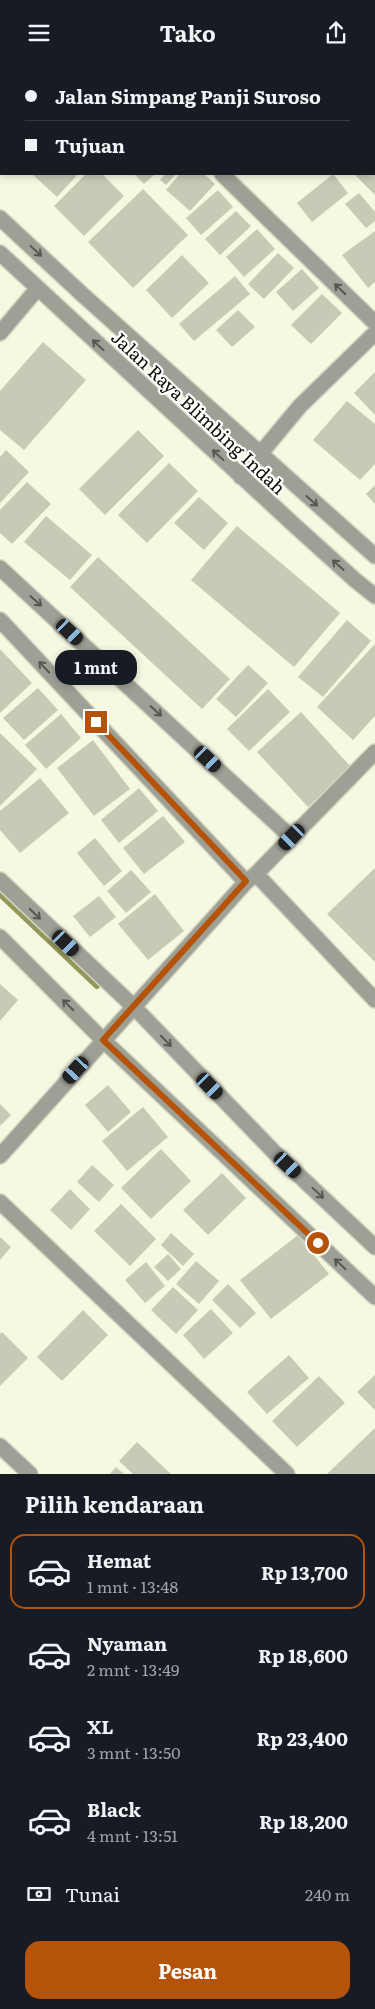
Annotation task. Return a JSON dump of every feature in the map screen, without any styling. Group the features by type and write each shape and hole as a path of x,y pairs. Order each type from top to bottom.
{"street":[{"path":"223,175 375,323"},
{"name":"Jalan Raya Blimbing Indah","path":"0,218 260,455 375,556"},
{"name":"Jalan Raya Blimbing Indah","path":"0,253 241,477 375,596"},
{"path":"0,333 38,288"},
{"path":"241,477 300,406 375,333"},
{"path":"0,568 292,837"},
{"path":"0,620 251,878 375,1000"},
{"path":"0,1156 132,1006 251,878 375,752"},
{"path":"0,880 132,1006 274,1152 375,1247"},
{"path":"0,937 103,1040 375,1297"},
{"path":"0,1202 287,1474"},
{"path":"0,1446 30,1474"}],"building":[{"path":"33,175 77,175 57,197"},
{"path":"85,175 103,175 124,196 84,236 54,206"},
{"path":"135,175 154,175 144,184"},
{"path":"164,175 175,175 166,185 160,180"},
{"path":"179,175 205,175 215,184 190,211 166,190"},
{"path":"332,175 334,175 348,193 312,222 297,203"},
{"path":"355,175 375,175 375,195"},
{"path":"143,189 188,235 133,288 88,242"},
{"path":"218,190 233,207 201,235 186,218"},
{"path":"359,193 375,212 375,221 366,228 345,204"},
{"path":"236,211 251,226 220,255 205,239"},
{"path":"257,229 275,249 244,277 226,257"},
{"path":"375,231 375,282 368,288 342,255"},
{"path":"278,253 294,268 264,299 248,284"},
{"path":"182,255 209,283 172,318 146,290"},
{"path":"302,269 319,288 293,311 276,292"},
{"path":"235,276 250,294 194,341 179,324"},
{"path":"322,294 342,313 311,344 291,325"},
{"path":"238,310 255,327 232,347 216,330"},
{"path":"43,342 86,380 24,450 0,430 0,391"},
{"path":"375,372 375,415 354,393"},
{"path":"347,401 375,424 375,464 360,480 313,440"},
{"path":"138,430 164,456 105,515 79,489"},
{"path":"6,450 29,472 0,503 0,457"},
{"path":"169,463 198,491 147,543 118,515"},
{"path":"27,482 51,504 12,544 0,533 0,510"},
{"path":"375,485 375,504 366,494"},
{"path":"199,497 228,523 204,550 174,523"},
{"path":"46,516 92,555 70,580 24,542"},
{"path":"237,526 340,613 294,667 191,580"},
{"path":"98,557 230,679 202,709 70,587"},
{"path":"347,620 371,641 323,697 298,677"},
{"path":"375,644 375,716 353,740 317,707"},
{"path":"0,649 32,683 0,713"},
{"path":"248,665 268,683 236,717 216,699"},
{"path":"38,688 58,710 24,740 3,718"},
{"path":"268,689 290,712 249,751 227,729"},
{"path":"301,712 351,767 308,807 257,752"},
{"path":"61,714 81,738 46,769 25,745"},
{"path":"0,733 37,769 0,806"},
{"path":"93,740 130,789 94,816 57,768"},
{"path":"40,778 69,813 20,853 0,830 0,811"},
{"path":"139,788 158,811 119,843 101,820"},
{"path":"163,816 185,842 144,874 123,848"},
{"path":"95,838 122,871 104,886 77,853"},
{"path":"375,868 375,962 327,914"},
{"path":"131,870 151,892 126,913 107,891"},
{"path":"155,894 184,931 148,960 118,924"},
{"path":"99,896 116,917 90,937 73,916"},
{"path":"0,984 18,1000 0,1021"},
{"path":"108,1085 131,1112 108,1132 85,1105"},
{"path":"0,1104 11,1115 0,1126"},
{"path":"143,1107 168,1137 127,1171 102,1141"},
{"path":"161,1149 191,1181 151,1219 121,1188"},
{"path":"92,1165 114,1185 99,1202 77,1182"},
{"path":"222,1173 246,1198 208,1235 183,1210"},
{"path":"70,1189 90,1209 71,1230 50,1210"},
{"path":"121,1204 156,1239 130,1266 94,1231"},
{"path":"171,1233 194,1254 183,1266 161,1245"},
{"path":"298,1235 329,1274 271,1319 240,1280"},
{"path":"0,1237 11,1247 0,1260"},
{"path":"168,1254 181,1269 168,1281 154,1267"},
{"path":"196,1261 219,1281 199,1304 176,1284"},
{"path":"146,1262 165,1286 145,1303 125,1280"},
{"path":"228,1284 256,1313 240,1328 212,1300"},
{"path":"173,1287 198,1310 176,1334 151,1310"},
{"path":"211,1309 233,1333 204,1359 183,1335"},
{"path":"83,1310 108,1335 62,1381 37,1357"},
{"path":"2,1332 28,1358 0,1386 0,1334"},
{"path":"289,1355 309,1378 267,1414 247,1392"},
{"path":"375,1375 375,1410 357,1392"},
{"path":"319,1376 345,1403 297,1447 272,1421"},
{"path":"375,1428 375,1474 327,1474"},
{"path":"137,1442 171,1474 133,1474 119,1461"},
{"path":"116,1467 124,1474 110,1474"}],"waterway":[{"path":"0,894 97,986"}],"route":[{"path":"96,722 246,881 103,1040 318,1243"}]}
